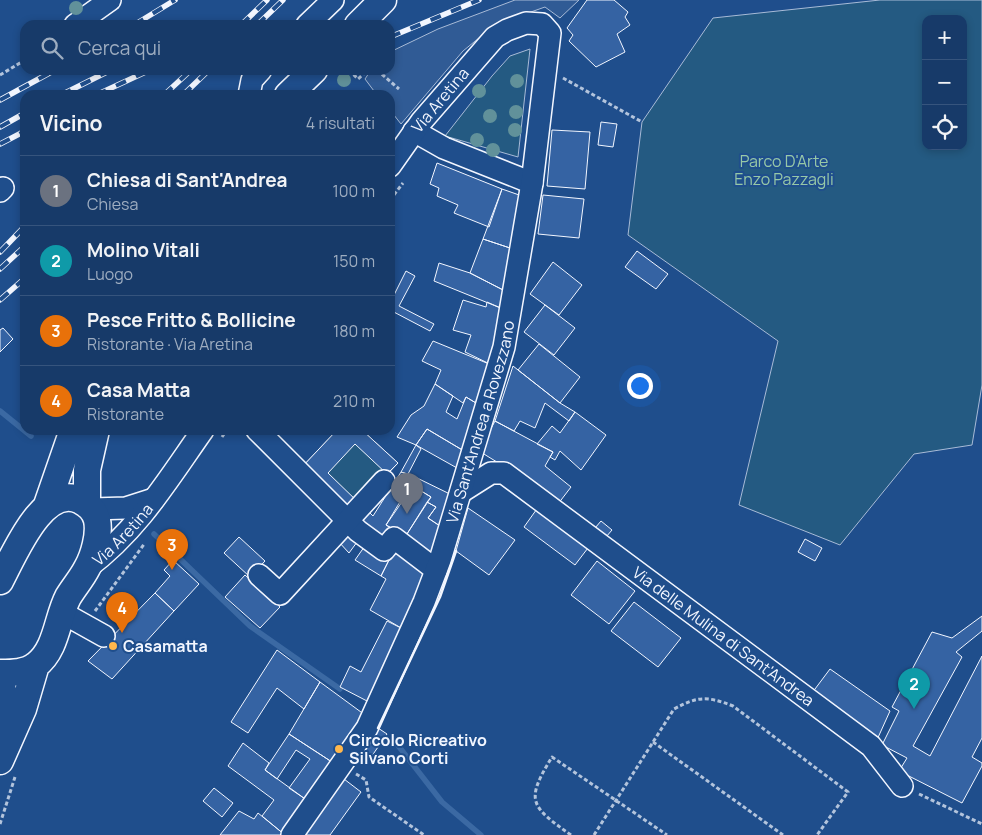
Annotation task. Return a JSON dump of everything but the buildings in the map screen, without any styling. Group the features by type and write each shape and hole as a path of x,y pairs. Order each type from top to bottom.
{"main road":[{"path":"363,20 383,0"},
{"path":"293,90 309,75"},
{"path":"0,581 29,528 47,505 71,435"},
{"path":"0,744 4,703 1,673 18,672 36,665 50,650 61,612 87,568 97,533 98,521 90,507 87,470 95,435"},
{"path":"47,505 58,498 68,497 90,507"},
{"path":"0,761 23,709 36,665"}],"street":[{"path":"82,20 110,0"},
{"path":"312,20 333,0"},
{"name":"Via Sant'Andrea a Rovezzano","path":"292,835 367,728 424,602 461,492 504,347 532,183 550,33 542,24 516,26 495,37"},
{"name":"Via Aretina","path":"395,159 414,131 495,37"},
{"path":"250,90 252,80 256,75"},
{"path":"414,131 444,148 532,183"},
{"name":"Via Aretina","path":"87,568 130,531 199,435"},
{"path":"261,435 348,522 384,550 394,538 436,570"},
{"name":"Via delle Mulina di Sant'Andrea","path":"461,492 491,473 504,473 871,746 902,786"},
{"path":"259,575 280,594 384,481"},
{"name":"Via Aretina","path":"90,507 126,508 154,499"},
{"path":"61,612 104,636"}],"path":[{"path":"0,75 20,63"},
{"path":"547,70 642,122"},
{"path":"354,75 358,80 363,75"},
{"path":"383,75 400,89"},
{"path":"594,835 674,709 693,699 714,698 733,706 848,792 817,835"},
{"path":"653,742 783,835"},
{"path":"571,835 544,816 535,802 536,783 552,757 667,835"},
{"path":"342,763 366,780 369,797 424,835"},
{"path":"902,786 982,824"}],"green space":[{"name":"Parco D'Arte Enzo Pazzagli","path":"880,0 982,0 982,385 972,445 914,454 840,545 739,505 778,341 628,235 642,122 713,18"},
{"path":"530,49 518,157 445,136 510,56"},
{"path":"332,435 367,435 398,463 350,515 301,468"}],"shaded area":[{"path":"515,0 579,0 560,18 545,7 511,19 485,33 463,51 401,124 395,116 395,90 373,90 365,79 368,75 395,75 395,50 438,29"}],"waterway":[{"path":"0,411 20,427"},
{"path":"154,534 250,626 340,689"},
{"path":"393,739 442,802 481,835"}],"railway":[{"path":"142,20 175,0"},
{"path":"246,20 267,0"},
{"path":"262,20 283,0"},
{"path":"395,35 479,0"},
{"path":"0,100 46,75"},
{"path":"71,90 101,75"},
{"path":"107,90 139,75"},
{"path":"169,90 186,75"},
{"path":"188,90 204,75"},
{"path":"0,127 20,116"},
{"path":"0,144 20,134"},
{"path":"0,252 20,231"},
{"path":"0,269 20,251"},
{"path":"0,300 20,282"}],"wall":[{"path":"378,728 440,597 456,551"}],"place":[{"name":"Chiesa di Sant'Andrea","path":"407,514"},
{"name":"Pesce Fritto & Bollicine","path":"172,570"},
{"name":"Casa Matta","path":"122,633"},
{"name":"Casamatta","path":"113,646"},
{"name":"Molino Vitali","path":"914,709"},
{"name":"Circolo Ricreativo Silvano Corti","path":"339,749"}]}
